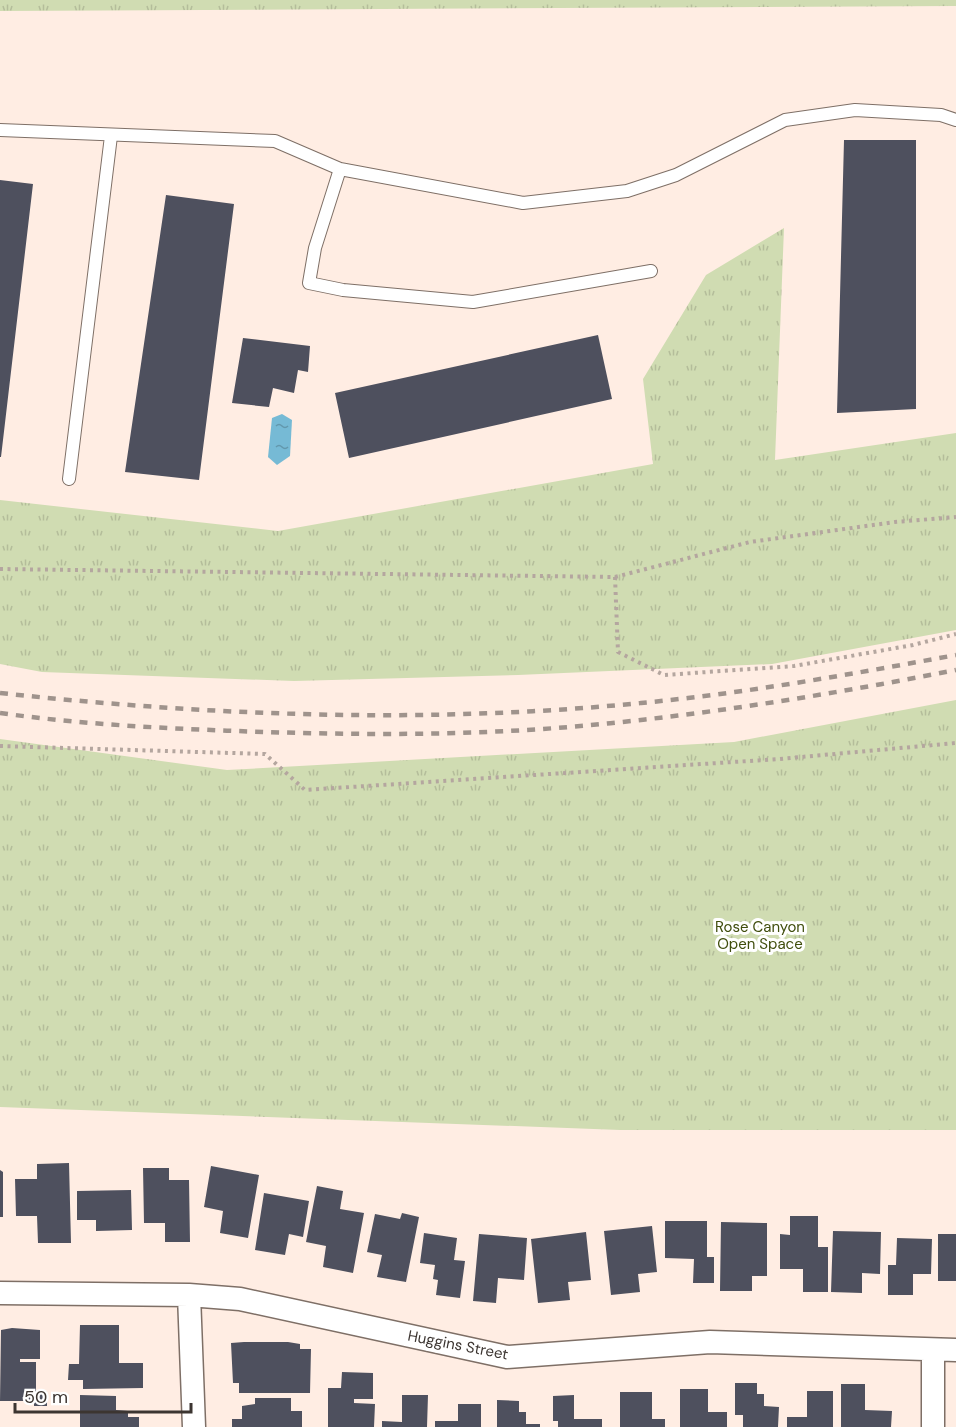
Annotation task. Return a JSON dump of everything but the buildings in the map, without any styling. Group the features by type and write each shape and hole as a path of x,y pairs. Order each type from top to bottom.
{"street":[{"name":"Huggins Street","path":"0,1293 189,1295 240,1299 507,1357 710,1342 956,1350"},
{"path":"189,1295 194,1427"},
{"path":"933,1350 933,1427"}],"lane":[{"path":"0,130 275,141 340,170 523,202 627,191 676,174 784,120 855,110 941,115 956,120"},
{"path":"69,479 111,136"},
{"path":"340,170 315,248 309,283 343,290 473,302 651,271"}],"path":[{"path":"0,569 615,577 750,542 895,522 956,517"},
{"path":"615,577 618,651 664,675 794,666 913,645 956,634"},
{"path":"0,746 266,754 305,790 767,760 956,743"}],"green space":[{"path":"0,0 956,0 956,6 0,11"},
{"path":"784,228 775,460 956,433 956,630 772,664 518,675 294,681 42,672 0,664 0,500 278,531 653,464 643,379 706,275"},
{"name":"Rose Canyon Open Space","path":"956,700 956,1130 620,1130 0,1107 0,739 227,770 734,742"}],"water":[{"path":"282,414 292,420 290,456 277,465 268,457 272,418"}],"railway":[{"path":"0,693 240,712 481,714 561,710 681,699 799,682 956,655"},
{"path":"0,713 118,725 236,731 361,734 486,732 569,727 715,711 956,670"}]}
